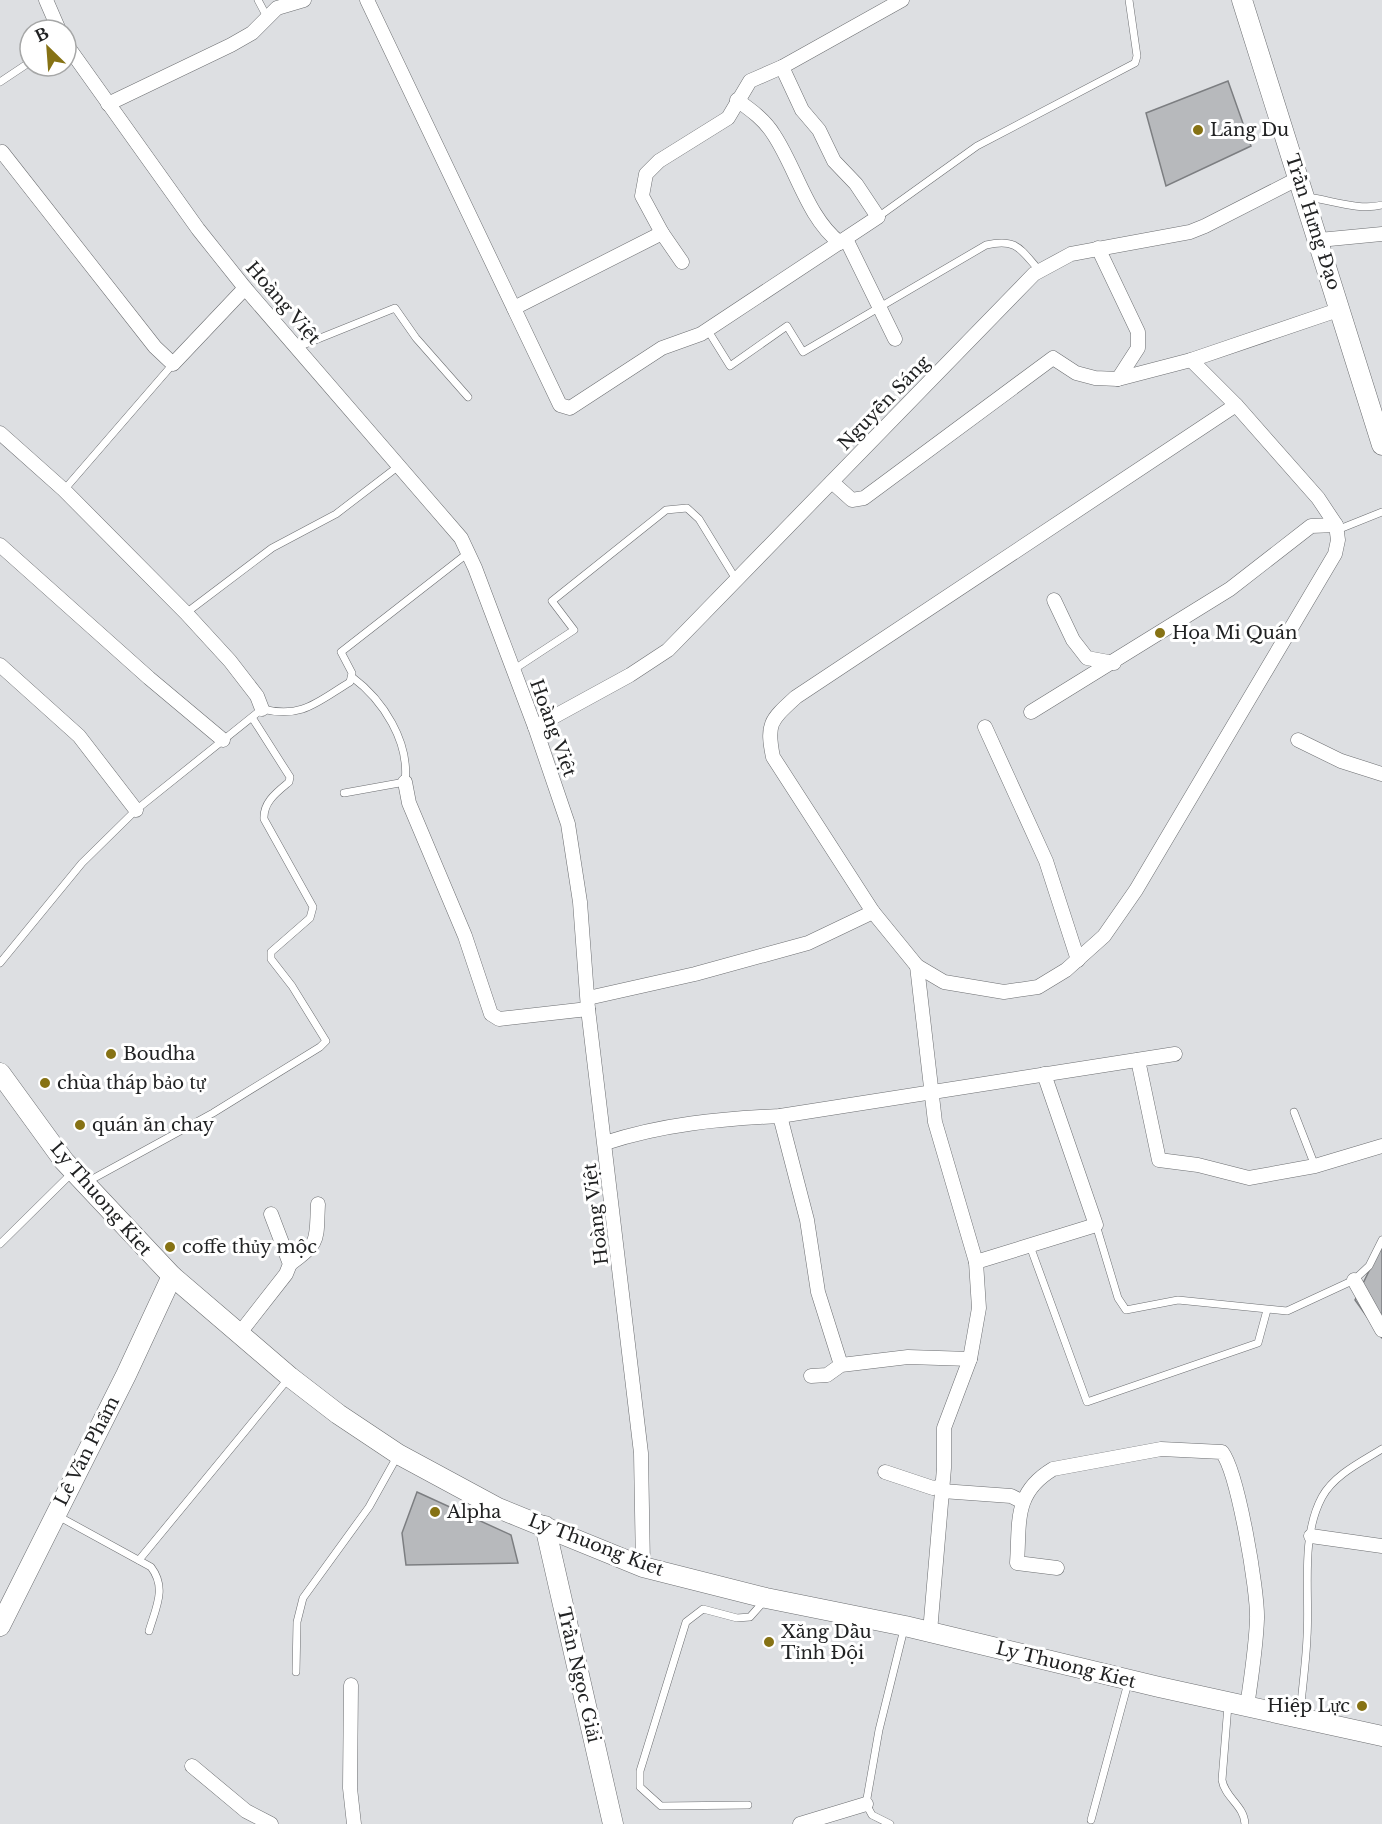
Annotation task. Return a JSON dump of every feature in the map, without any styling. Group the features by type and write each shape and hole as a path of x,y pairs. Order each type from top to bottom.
{"street":[{"path":"46,0 54,18"},
{"path":"108,104 231,45 252,33 278,8 304,0"},
{"path":"368,0 560,405 564,408 570,408 662,348 707,330 878,217 856,184 834,161 819,130 802,110 782,67"},
{"path":"682,262 662,233 642,196 646,174 659,161 728,117 750,81 782,67 902,0"},
{"name":"Trần Hưng Đạo","path":"1242,0 1382,443"},
{"name":"Hoàng Việt","path":"78,61 198,229 245,288 461,538 535,727 568,824 580,902 588,1003 641,1453 643,1567"},
{"path":"737,100 754,113 775,135 825,230 843,241 895,339"},
{"path":"1,151 155,347 173,364 245,288"},
{"name":"Nguyễn Sáng","path":"535,727 630,675 668,650 1040,270 1071,254 1191,232 1302,187"},
{"path":"514,308 662,233"},
{"path":"1319,240 1382,234"},
{"path":"1098,248 1138,332 1138,348 1118,380"},
{"path":"832,483 852,500 864,498 1053,358 1076,373 1095,378 1118,380 1191,360 1341,309"},
{"path":"1191,360 1236,405 1318,498 1337,527 1335,554 1246,701 1182,815 1104,936 1078,960 1038,987 1004,992 944,982 917,966 873,912 773,757 768,733 778,713 806,691 1236,405"},
{"path":"0,433 64,490 186,613 230,661 257,696 257,714"},
{"path":"1031,712 1114,663 1230,589 1311,526 1337,527"},
{"path":"0,545 149,678 223,740"},
{"path":"1054,600 1073,640 1087,658 1114,663"},
{"path":"0,665 80,736 136,810"},
{"path":"985,727 1046,861 1078,960"},
{"path":"1299,740 1341,761 1382,774"},
{"path":"405,782 409,803 465,936 491,1014 500,1019 588,1003 808,943 873,912"},
{"path":"917,966 934,1091 935,1122 976,1263 979,1308 970,1359 944,1428 942,1488 930,1632"},
{"path":"605,1143 646,1129 718,1119 780,1116 1175,1054"},
{"path":"1138,1060 1159,1160 1198,1165 1249,1178 1315,1166 1382,1146"},
{"name":"Ly Thuong Kiet","path":"0,1073 79,1178 172,1275 239,1334 338,1414 398,1454 498,1508 643,1567 766,1598 905,1626 1129,1680 1382,1736"},
{"path":"976,1263 1096,1225 1044,1074"},
{"path":"780,1116 807,1220 818,1292 841,1365"},
{"path":"239,1334 286,1274 290,1264 312,1249 316,1242 318,1204"},
{"path":"271,1214 290,1264"},
{"name":"Lê Văn Phẩm","path":"0,1626 126,1375 172,1275"},
{"path":"1354,1280 1382,1330"},
{"path":"811,1376 827,1375 841,1365 923,1356 970,1359"},
{"path":"1057,1568 1017,1563 1021,1501 1039,1477 1053,1469 1161,1449 1222,1452 1231,1468 1258,1617 1248,1707"},
{"path":"885,1472 933,1488 1011,1496 1021,1501"},
{"name":"Trần Ngọc Giải","path":"545,1526 613,1824"},
{"path":"1311,1536 1382,1546"},
{"path":"351,1685 350,1788 354,1824"},
{"path":"192,1766 246,1811 271,1824"},
{"path":"800,1824 866,1804"}],"lane":[{"path":"258,0 267,17"},
{"path":"878,217 942,174 977,146 1135,63 1137,56 1129,0"},
{"path":"0,82 18,70"},
{"path":"1302,187 1358,207 1382,205"},
{"path":"707,330 730,366 788,326 803,352 986,245 1004,241 1016,244 1040,270"},
{"path":"298,347 395,308 416,338 468,397"},
{"path":"64,490 173,364"},
{"path":"186,613 272,548 336,514 400,465"},
{"path":"513,670 574,630 552,601 666,510 687,508 699,519 737,581"},
{"path":"1337,527 1382,512"},
{"path":"344,793 405,782 407,765 396,732 371,692 352,677 341,652 468,552"},
{"path":"0,963 82,863 136,810 257,714 286,714 303,710 350,682 352,677"},
{"path":"0,1244 79,1178 213,1113 320,1047 326,1041 324,1034 292,986 271,959 271,952 313,913 294,870 264,819 263,810 289,782 290,777 257,714"},
{"path":"1294,1112 1315,1166"},
{"path":"1096,1225 1118,1298 1126,1310 1178,1300 1267,1310 1287,1311 1298,1308 1354,1280 1369,1266 1382,1240"},
{"path":"1030,1246 1087,1402 1258,1343 1267,1310"},
{"path":"139,1560 290,1377"},
{"path":"1300,1717 1307,1637 1311,1536 1322,1498 1332,1484 1382,1449"},
{"path":"296,1672 297,1622 303,1598 369,1507 398,1454"},
{"path":"55,1514 151,1567 159,1577 161,1591 149,1631"},
{"path":"748,1805 661,1806 640,1787 640,1771 686,1622 703,1609 737,1618 750,1617 766,1598"},
{"path":"890,1824 872,1815 866,1804 879,1730 905,1626"},
{"path":"1091,1820 1129,1680"},
{"path":"1228,1702 1222,1780 1224,1790 1242,1809 1245,1824"}],"building":[{"name":"Lãng Du","path":"1228,81 1251,146 1166,186 1146,113"},
{"path":"1382,1244 1382,1338 1355,1300"},
{"name":"Alpha","path":"417,1492 511,1535 518,1563 406,1565 402,1533"}],"place":[{"name":"Lãng Du","path":"1198,130"},
{"name":"Họa Mi Quán","path":"1160,633"},
{"name":"Boudha","path":"111,1054"},
{"name":"chùa tháp bảo tự","path":"45,1083"},
{"name":"quán ăn chay","path":"80,1125"},
{"name":"coffe thủy mộc","path":"170,1247"},
{"name":"Alpha","path":"435,1512"},
{"name":"Xăng Dầu Tỉnh Đội","path":"769,1642"},
{"name":"Hiệp Lực","path":"1362,1706"}]}
